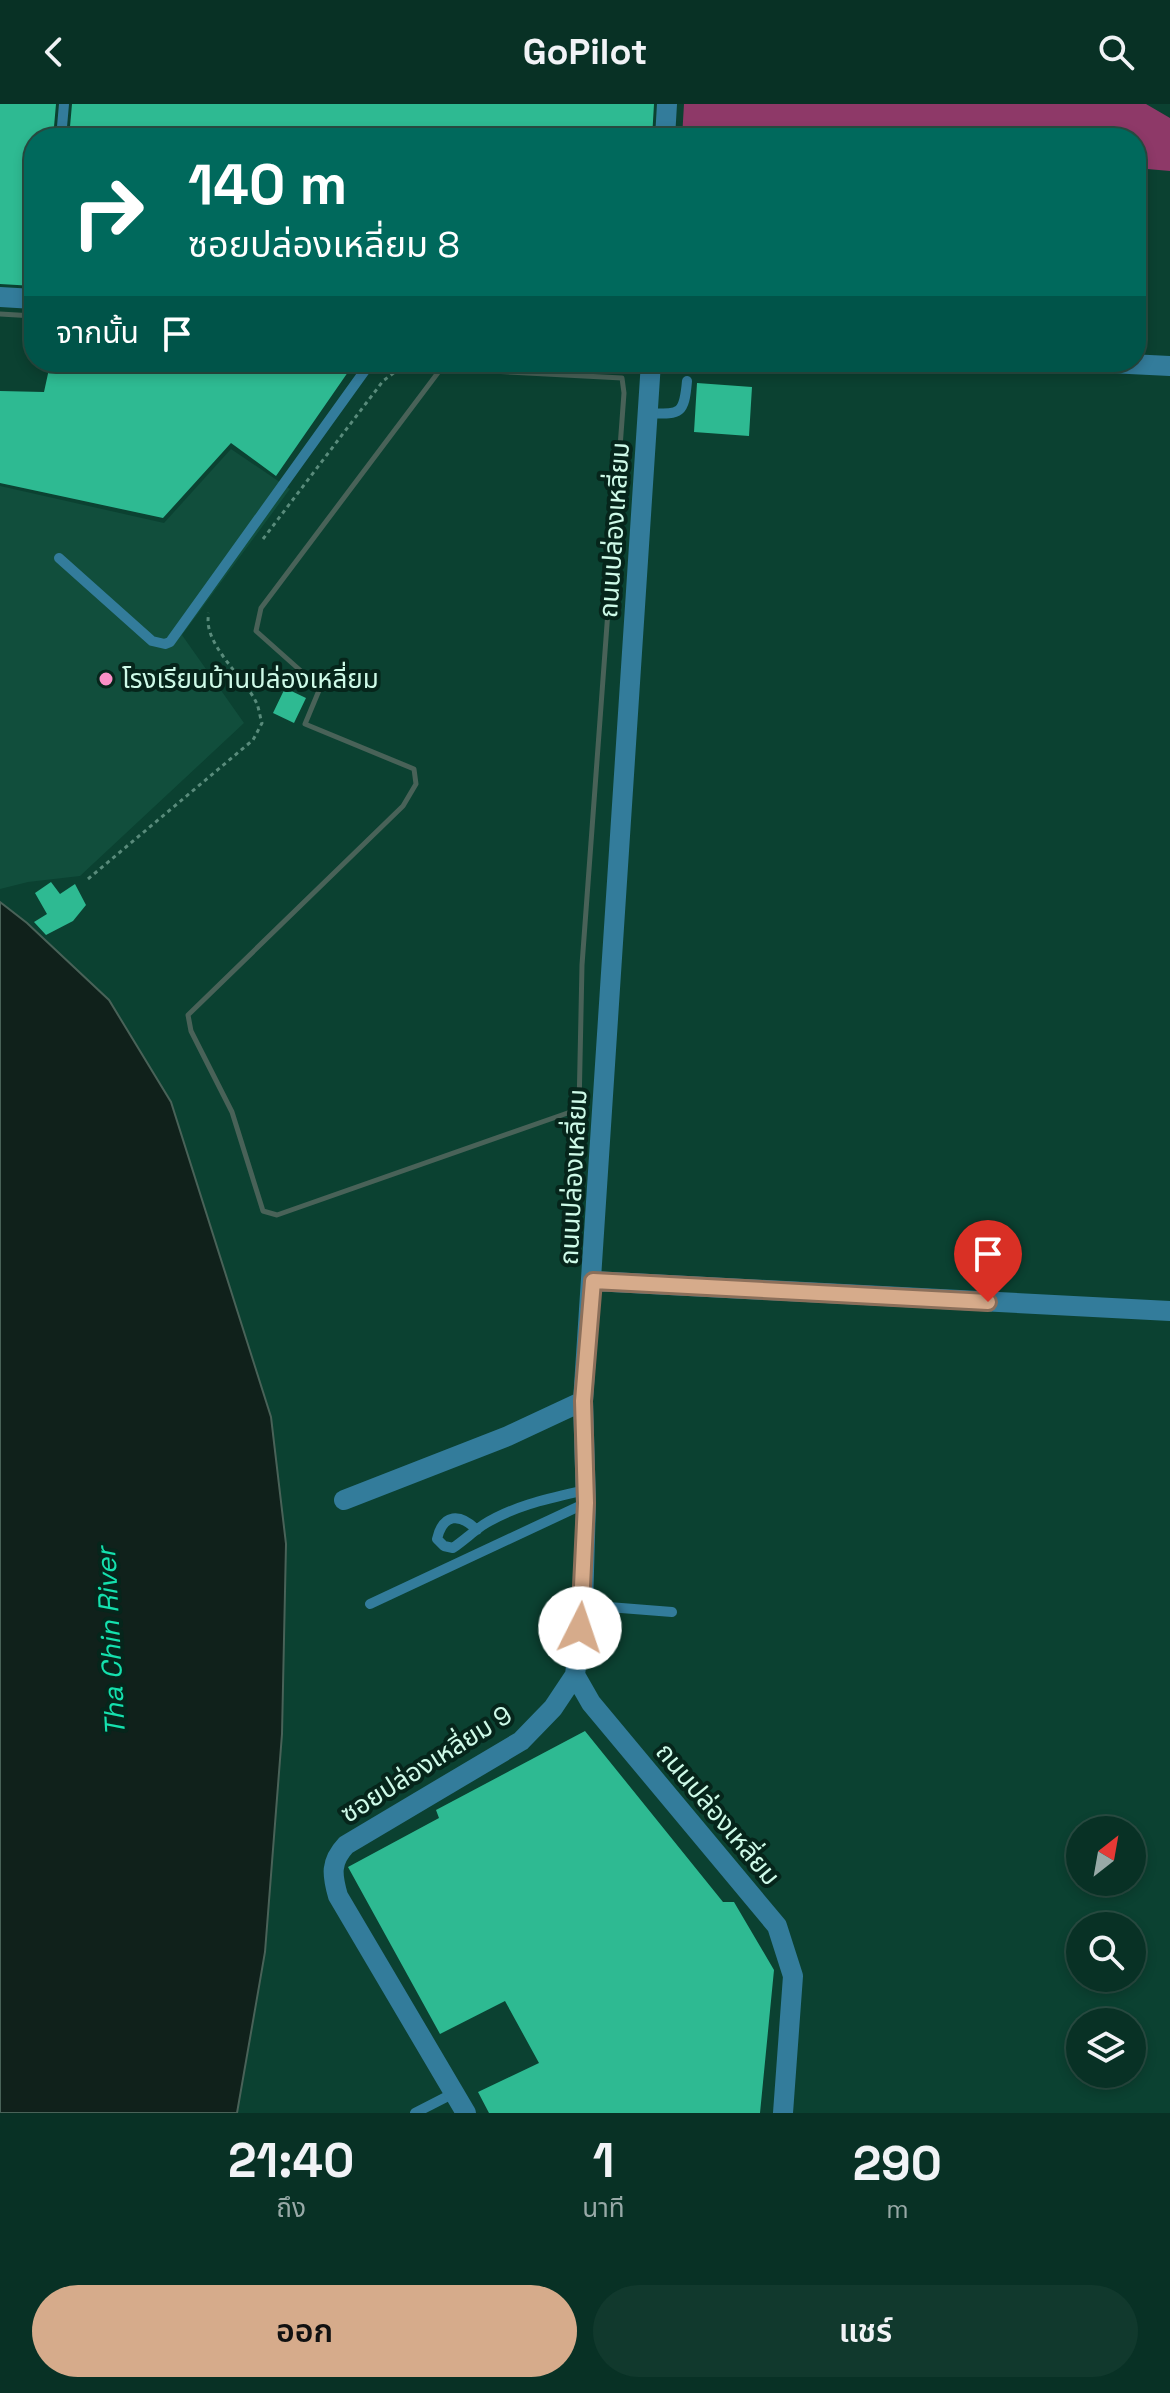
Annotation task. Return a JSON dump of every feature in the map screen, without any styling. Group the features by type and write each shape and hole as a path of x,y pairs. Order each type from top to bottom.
{"street":[{"path":"666,128 667,104"},
{"path":"0,297 24,298"},
{"path":"1146,365 1170,366"},
{"name":"ถนนปล่องเหลี่ยม","path":"650,372 583,1401 586,1496 583,1605 575,1675 591,1703 777,1926 793,1976 783,2113"},
{"path":"593,1281 1170,1311"},
{"path":"344,1500 508,1436 583,1401"},
{"name":"ซอยปล่องเหลี่ยม 9","path":"466,2113 338,1896 332,1875 333,1864 346,1845 521,1741 553,1708 575,1675"}],"lane":[{"path":"62,128 64,104"},
{"path":"59,558 152,641 170,642 364,372"},
{"path":"647,413 673,413 679,410 685,403 687,381"},
{"path":"477,1530 542,1500 586,1496"},
{"path":"370,1604 586,1496"},
{"path":"583,1605 672,1612"},
{"path":"415,2113 454,2093"}],"path":[{"path":"259,544 383,381 395,372"},
{"path":"88,879 253,740 262,723 257,704 211,636 207,622 211,607"}],"shaded area":[{"path":"684,104 1146,104 1170,118 1170,171 1146,169 1146,128 683,128"},
{"name":"โรงเรียนบ้านปล่องเหลี่ยม","path":"231,449 290,489 182,635 244,723 80,876 28,882 0,889 0,486 164,523"}],"water":[{"name":"Tha Chin River","path":"0,902 27,923 109,1000 171,1102 271,1417 286,1544 282,1734 265,1952 237,2113 0,2113"}],"building":[{"path":"0,104 56,104 54,128 24,128 24,285 0,284"},
{"path":"72,104 654,104 653,128 70,128"},
{"path":"48,372 348,372 276,476 231,443 163,518 0,483 0,391 44,392"},
{"path":"697,383 752,387 749,436 694,432"},
{"path":"285,688 306,698 294,723 273,713"},
{"path":"51,882 60,894 75,884 86,905 73,921 46,935 34,922 47,914 35,893"},
{"path":"585,1731 723,1902 734,1902 774,1970 760,2113 489,2113 478,2092 539,2063 505,2001 440,2034 348,1867 439,1818 436,1810"}],"waterway":[{"path":"0,314 24,315"},
{"path":"438,372 261,608 256,631 320,688 305,724 414,769 416,784 403,806 188,1015 191,1031 232,1112 263,1211 277,1215 579,1109 582,965 624,393 622,378 510,372"}],"place":[{"name":"โรงเรียนบ้านปล่องเหลี่ยม","path":"106,679"}],"route":[{"path":"580,1628 586,1503 583,1401 593,1281 988,1302"}]}
